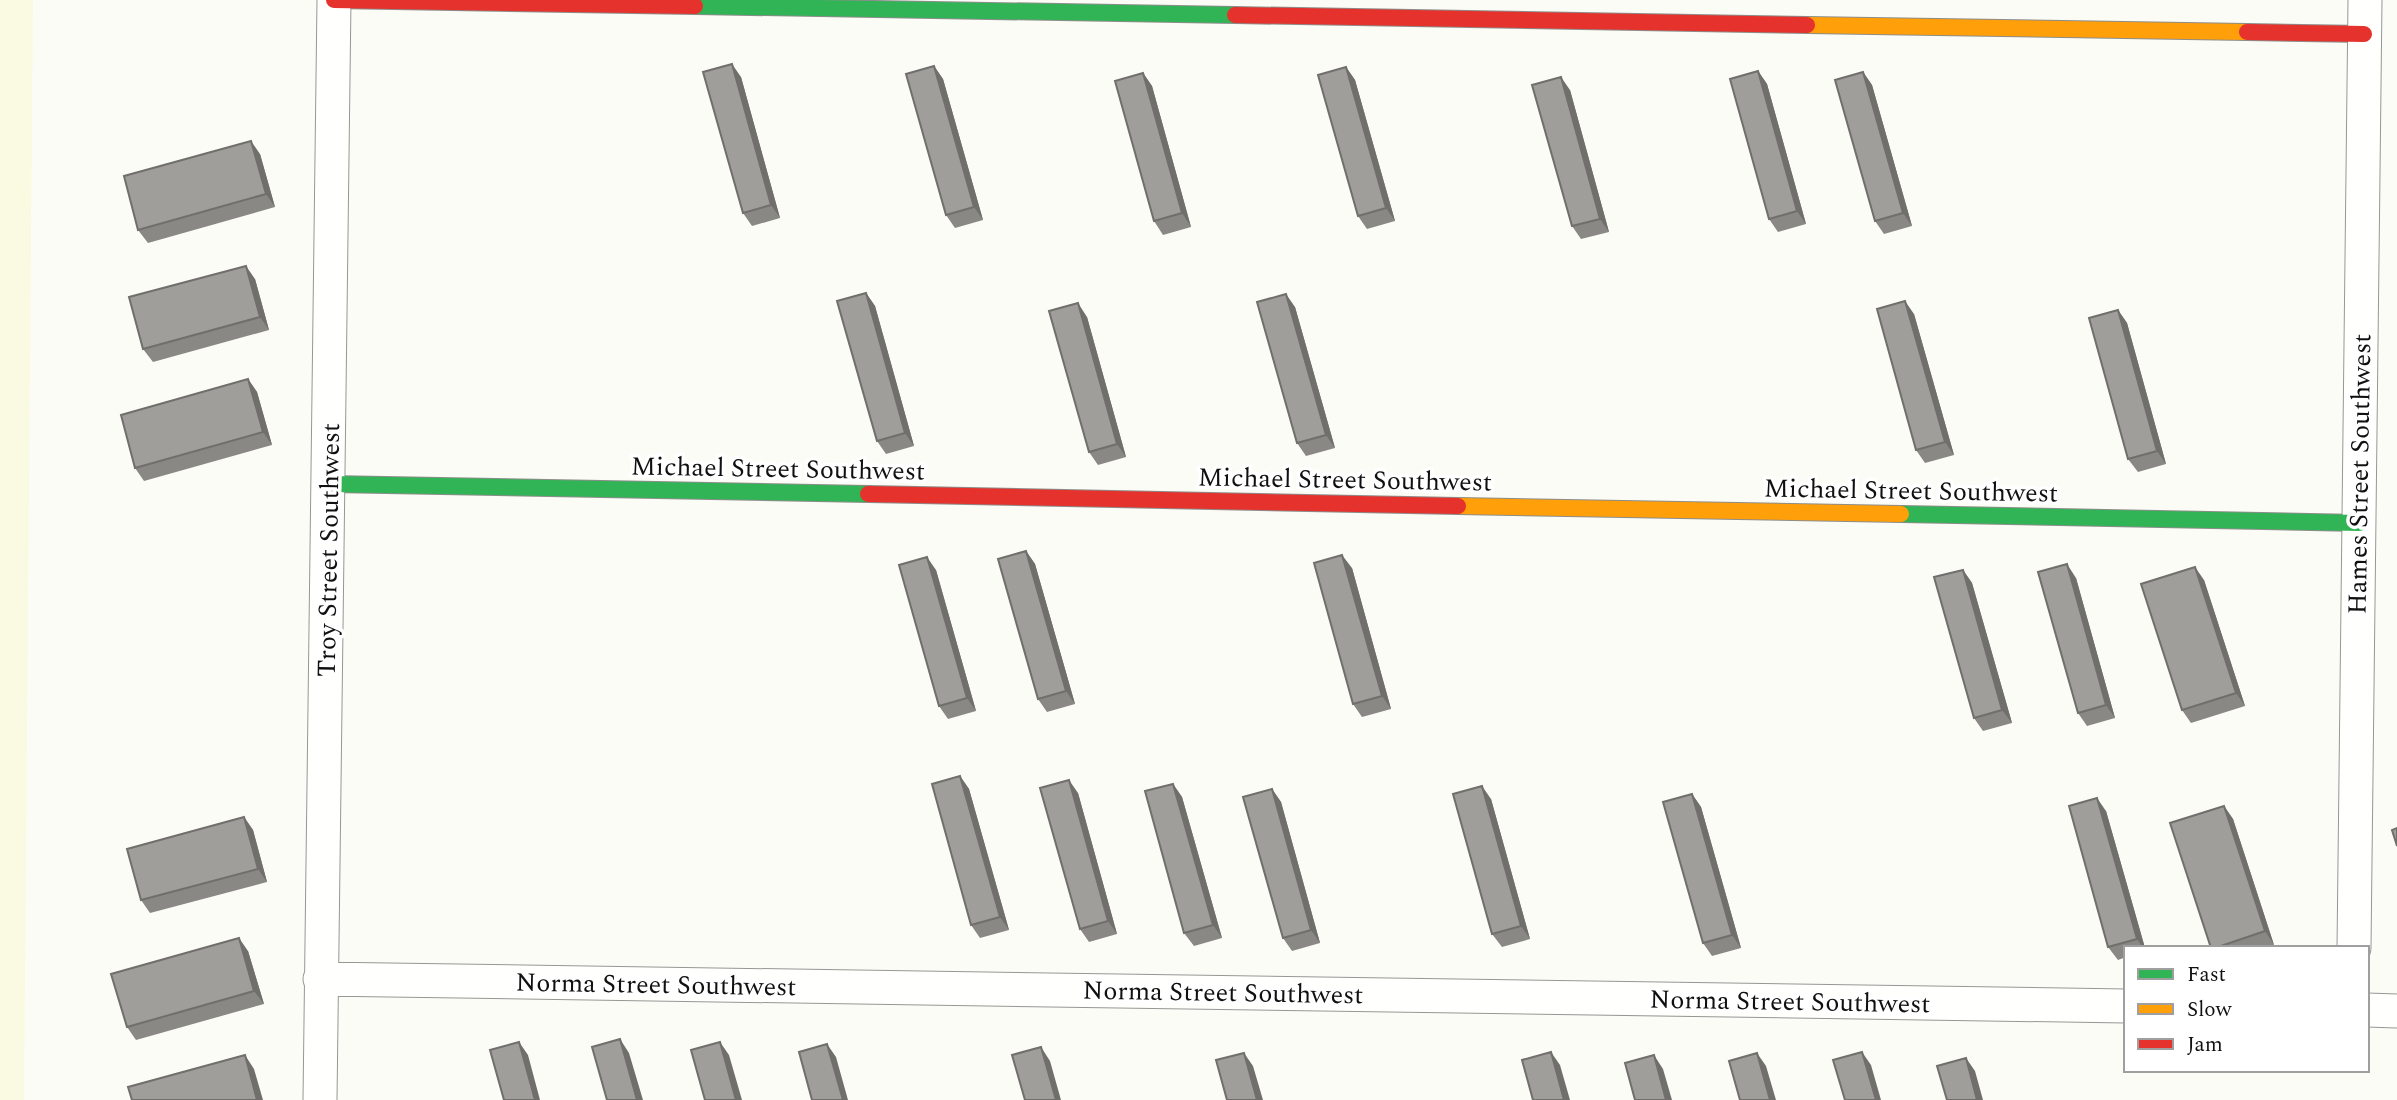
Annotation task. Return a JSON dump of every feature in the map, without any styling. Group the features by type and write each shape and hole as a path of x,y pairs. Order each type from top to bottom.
{"street":[{"path":"334,0 2364,34"},
{"name":"Troy Street Southwest","path":"320,1100 330,484 334,0"},
{"name":"Hames Street Southwest","path":"2354,946 2365,0"},
{"name":"Michael Street Southwest","path":"330,484 2358,523"},
{"name":"Norma Street Southwest","path":"320,979 2124,1006"},
{"path":"2369,1010 2397,1011"}],"green space":[{"path":"0,0 33,0 24,1100 0,1100"}],"building":[{"path":"732,64 771,205 743,213 703,72"},
{"path":"934,66 974,207 946,215 906,74"},
{"path":"1346,67 1386,208 1358,216 1318,75"},
{"path":"1758,71 1797,211 1769,219 1730,79"},
{"path":"1863,72 1903,213 1875,221 1835,80"},
{"path":"1143,73 1182,213 1154,221 1115,81"},
{"path":"1561,77 1600,219 1572,226 1532,85"},
{"path":"251,141 266,194 138,230 124,176"},
{"path":"246,266 260,317 143,349 129,297"},
{"path":"866,293 905,433 877,441 837,301"},
{"path":"1286,294 1326,435 1297,443 1257,302"},
{"path":"1905,301 1945,442 1916,450 1877,309"},
{"path":"1078,303 1117,444 1089,452 1049,311"},
{"path":"2118,310 2157,451 2128,459 2089,318"},
{"path":"248,379 263,432 135,468 121,415"},
{"path":"1026,551 1066,691 1038,699 998,559"},
{"path":"1342,555 1382,696 1353,704 1314,563"},
{"path":"927,557 967,698 939,706 899,565"},
{"path":"2067,564 2106,705 2078,713 2038,572"},
{"path":"2195,567 2236,693 2182,710 2141,584"},
{"path":"1963,570 2002,710 1974,718 1934,577"},
{"path":"960,776 1000,917 971,925 932,784"},
{"path":"1069,780 1108,921 1080,929 1040,788"},
{"path":"1173,784 1213,925 1184,933 1145,791"},
{"path":"1482,786 1521,926 1492,934 1453,794"},
{"path":"1272,789 1311,930 1283,938 1243,797"},
{"path":"1692,794 1732,935 1703,943 1663,802"},
{"path":"2097,798 2137,939 2108,947 2069,806"},
{"path":"2224,806 2265,931 2221,946 2210,946 2170,823"},
{"path":"244,817 258,869 141,900 127,849"},
{"path":"2397,828 2397,846 2392,830"},
{"path":"239,938 254,991 127,1027 111,974"},
{"path":"620,1039 637,1100 607,1100 592,1047"},
{"path":"519,1042 535,1100 504,1100 490,1050"},
{"path":"720,1042 736,1100 705,1100 691,1050"},
{"path":"827,1044 843,1100 812,1100 799,1052"},
{"path":"1041,1047 1056,1100 1025,1100 1012,1055"},
{"path":"1551,1052 1564,1100 1533,1100 1522,1060"},
{"path":"1862,1052 1876,1100 1845,1100 1833,1060"},
{"path":"1244,1053 1257,1100 1227,1100 1216,1060"},
{"path":"1757,1053 1770,1100 1740,1100 1729,1061"},
{"path":"245,1055 257,1100 132,1100 128,1087"},
{"path":"1654,1055 1666,1100 1635,1100 1625,1063"},
{"path":"1966,1058 1977,1100 1947,1100 1937,1066"}],"traffic: fast":[{"path":"695,6 1235,15"},
{"path":"330,484 868,494"},
{"path":"1901,514 2359,523"}],"traffic: slow":[{"path":"1807,25 2247,32"},
{"path":"1458,506 1901,514"}],"traffic: jam":[{"path":"334,0 695,6"},
{"path":"1235,15 1807,25"},
{"path":"2247,32 2364,34"},
{"path":"868,494 1458,506"}]}
